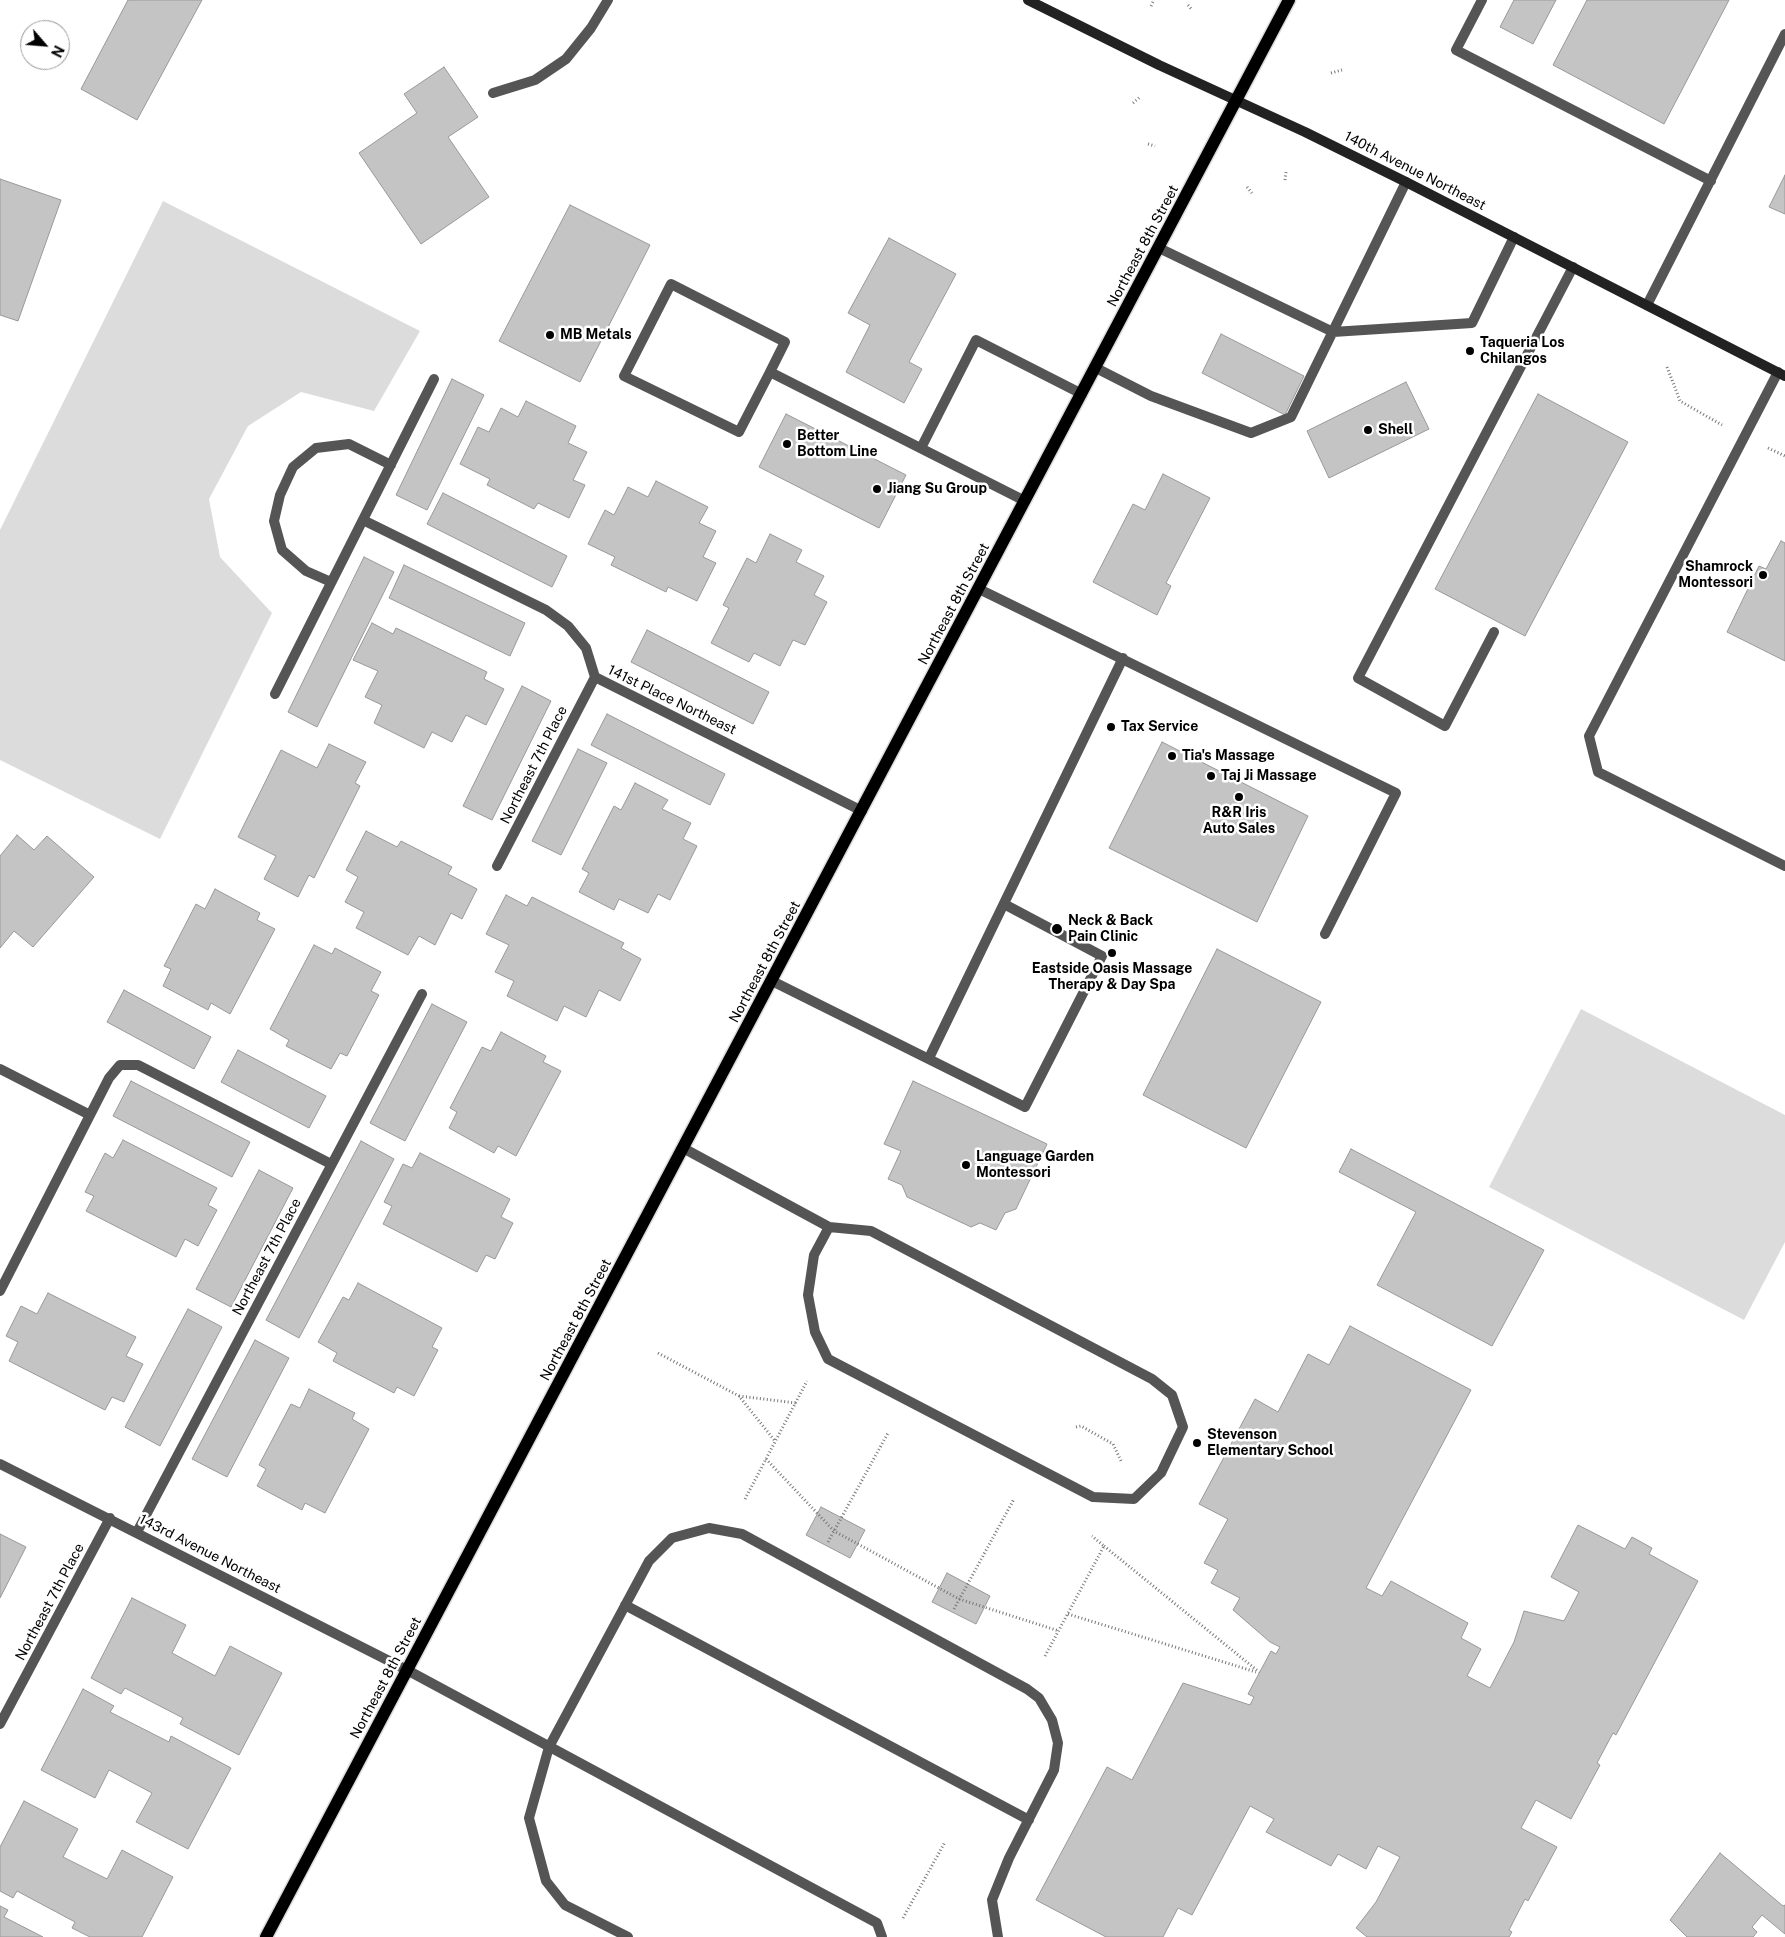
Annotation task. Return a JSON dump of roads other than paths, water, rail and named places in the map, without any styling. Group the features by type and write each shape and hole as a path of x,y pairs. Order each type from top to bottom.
{"main road":[{"name":"140th Avenue Northeast","path":"1028,0 1406,182 1782,374"},
{"name":"Northeast 8th Street","path":"266,1937 1289,0"}],"street":[{"path":"493,93 534,80 566,59 591,28 608,0"},
{"path":"1482,0 1456,50 1711,181"},
{"path":"1647,305 1785,34"},
{"path":"1096,368 1151,396 1251,433 1291,417 1406,182"},
{"path":"1159,248 1333,332 1472,324 1514,237"},
{"path":"1494,632 1445,726 1358,678 1573,267"},
{"path":"671,284 785,342 770,372 739,432 624,376 671,284"},
{"path":"921,448 976,340 1082,394"},
{"path":"770,372 1025,501"},
{"path":"1782,374 1745,436 1589,736 1598,772 1785,866"},
{"path":"275,694 434,378"},
{"path":"332,582 306,571 282,550 274,521 280,495 293,467 316,448 349,444 391,465"},
{"name":"141st Place Northeast","path":"363,520 546,610 568,626 586,648 595,677 862,811"},
{"path":"979,589 1396,793 1325,934"},
{"path":"929,1058 1123,658"},
{"name":"Northeast 7th Place","path":"497,866 595,677"},
{"path":"772,981 1025,1107 1102,956 1004,904"},
{"name":"Northeast 7th Place","path":"137,1532 422,994"},
{"path":"0,1291 109,1078 120,1065 138,1065 331,1164"},
{"path":"0,1069 90,1114"},
{"path":"683,1148 829,1227 871,1231 1152,1380 1172,1395 1183,1427 1160,1473 1134,1499 1093,1497 828,1359 815,1332 808,1295 814,1255 829,1227"},
{"name":"143rd Avenue Northeast","path":"0,1464 407,1670 548,1748 877,1922 882,1937"},
{"name":"Northeast 7th Place","path":"0,1724 110,1518"},
{"path":"628,1937 565,1905 546,1881 530,1818 548,1748 650,1561 672,1538 709,1528 742,1534 1027,1688 1039,1698 1052,1720 1058,1742 1054,1770 1009,1858 992,1900 998,1937"},
{"path":"625,1605 1029,1820"}],"place":[{"name":"MB Metals","path":"550,335"},
{"name":"Taqueria Los Chilangos","path":"1470,351"},
{"name":"Shell","path":"1368,430"},
{"name":"Better Bottom Line","path":"787,444"},
{"name":"Jiang Su Group","path":"877,489"},
{"name":"Shamrock Montessori","path":"1763,575"},
{"name":"Tax Service","path":"1111,727"},
{"name":"Tia's Massage","path":"1172,756"},
{"name":"Taj Ji Massage","path":"1211,776"},
{"name":"R&R Iris Auto Sales","path":"1239,797"},
{"name":"Neck & Back Pain Clinic","path":"1057,929"},
{"name":"Eastside Oasis Massage Therapy & Day Spa","path":"1112,953"},
{"name":"Language Garden Montessori","path":"966,1165"},
{"name":"Stevenson Elementary School","path":"1197,1443"}]}
